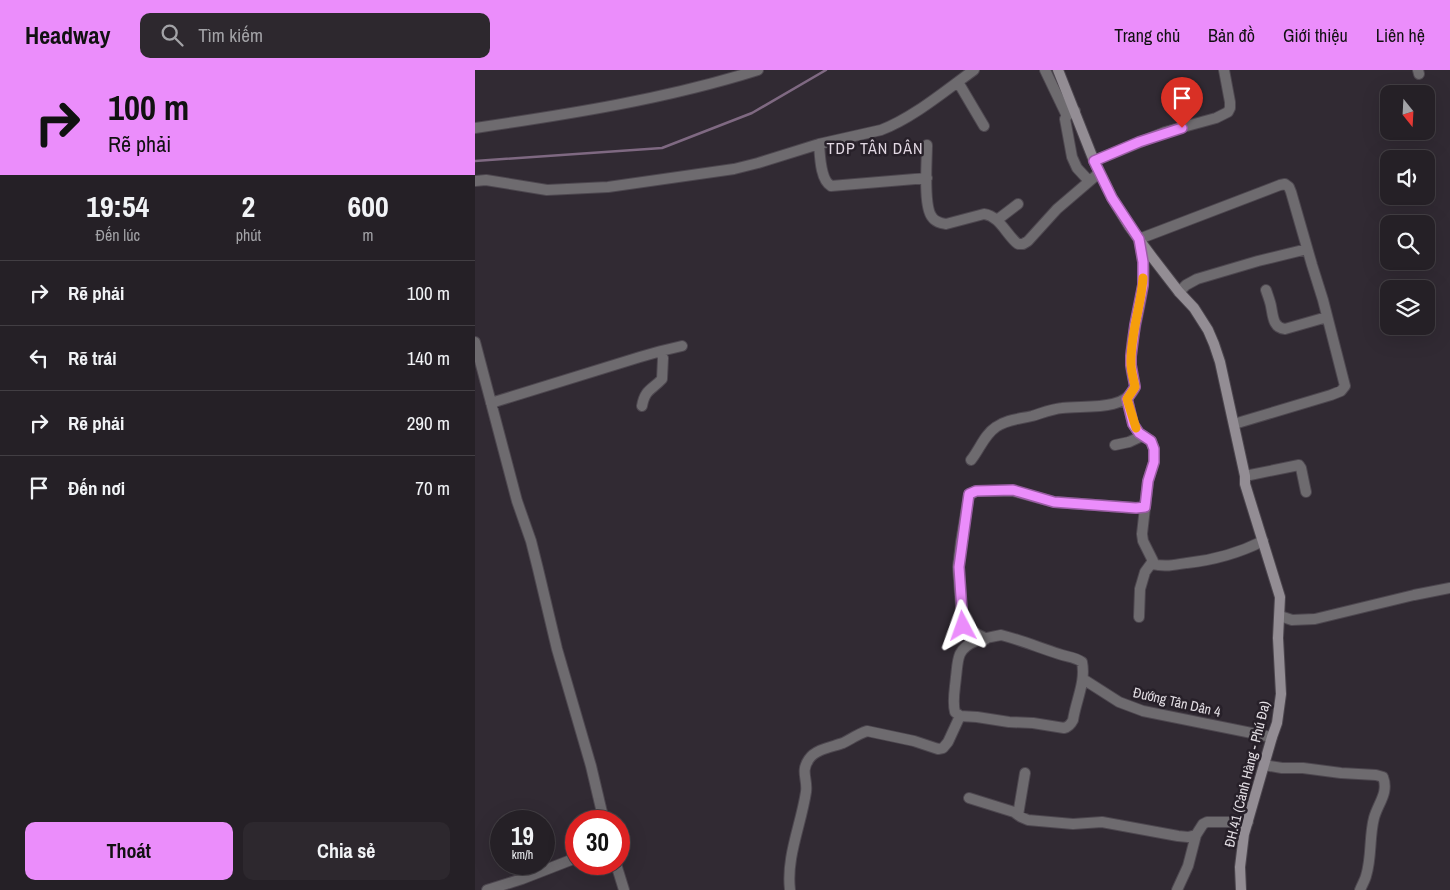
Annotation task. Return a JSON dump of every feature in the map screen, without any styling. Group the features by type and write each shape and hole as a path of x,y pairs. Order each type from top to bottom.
{"street":[{"path":"475,128 595,110 640,101 758,70"},
{"path":"475,181 486,180 547,190 608,187 757,164 819,144 891,126 919,109 974,70"},
{"path":"1045,70 1071,114 1065,122 1071,157 1077,168 1089,181"},
{"name":"ĐH.41 (Cảnh Hàng - Phú Đa)","path":"1058,70 1071,114 1112,198 1139,239 1179,292 1200,316 1214,344 1234,424 1245,484 1279,591 1281,605 1278,638 1280,707 1242,850 1241,890"},
{"path":"1094,161 1147,138 1216,118 1227,112 1231,102 1224,70"},
{"path":"958,82 984,126"},
{"path":"819,144 823,175 827,184 831,186 927,178"},
{"path":"927,145 927,204 931,217 940,223 946,224 989,214 997,220 1017,244 1023,244 1057,209 1099,173"},
{"path":"971,460 991,431 1006,421 1059,408 1096,407 1127,399 1135,387 1131,356 1143,285 1144,270 1139,239 1264,190 1285,184 1291,192 1323,300 1345,386 1344,389 1331,396 1234,424"},
{"path":"997,220 1019,204"},
{"path":"1179,292 1197,280 1258,261 1307,249"},
{"path":"1266,290 1274,321 1281,329 1327,316"},
{"path":"491,403 681,346"},
{"path":"476,348 517,502 539,569 557,649 591,766 601,810"},
{"path":"642,406 646,393 662,379 663,358 661,351"},
{"path":"1127,399 1133,424 1142,436 1151,441 1154,449 1154,462 1148,481 1142,534 1145,546 1153,561 1145,572 1140,589 1139,617"},
{"path":"1115,445 1129,442 1142,436"},
{"path":"1245,476 1299,465 1306,492"},
{"path":"986,638 963,626 962,620 959,567 969,494 976,491 1013,490 1054,502 1145,507"},
{"path":"1152,564 1170,566 1209,560 1237,553 1263,541"},
{"path":"1280,616 1292,620 1315,619 1450,588"},
{"path":"1001,635 1082,662 1083,679 1073,720 1067,727 960,716 955,712 954,700 961,653 970,644 986,638 1001,635"},
{"name":"Đướng Tân Dân 4","path":"1083,679 1119,702 1143,711 1272,736"},
{"path":"790,890 790,868 793,847 807,790 804,770 810,758 822,750 843,743 867,731 914,741 938,749 943,748 948,742 960,716"},
{"path":"1264,765 1282,768 1329,770 1383,777 1385,790 1375,816 1371,833 1368,866 1360,890"},
{"path":"1018,815 1025,773"},
{"path":"969,798 1014,812 1028,820 1073,824 1102,822 1178,836 1188,837 1196,835"},
{"path":"1177,890 1188,866 1196,835 1203,824 1207,822 1248,822"},
{"path":"487,890 522,880 565,862"},
{"path":"619,875 623,890"}],"waterway":[{"path":"475,161 662,148 752,113 826,70"}],"slow traffic":[{"path":"1136,428 1133,424 1127,399 1135,387 1131,356 1143,278"}],"district":[{"name":"TDP TÂN DÂN","path":"875,148"}],"route":[{"path":"963,626 959,567 969,494 976,491 1013,490 1054,502 1145,507 1148,481 1154,462 1154,449 1151,441 1142,436 1133,424 1127,404 1127,399 1135,387 1131,356 1143,285 1143,262 1139,239 1112,198 1094,161 1165,132 1182,128"}]}
